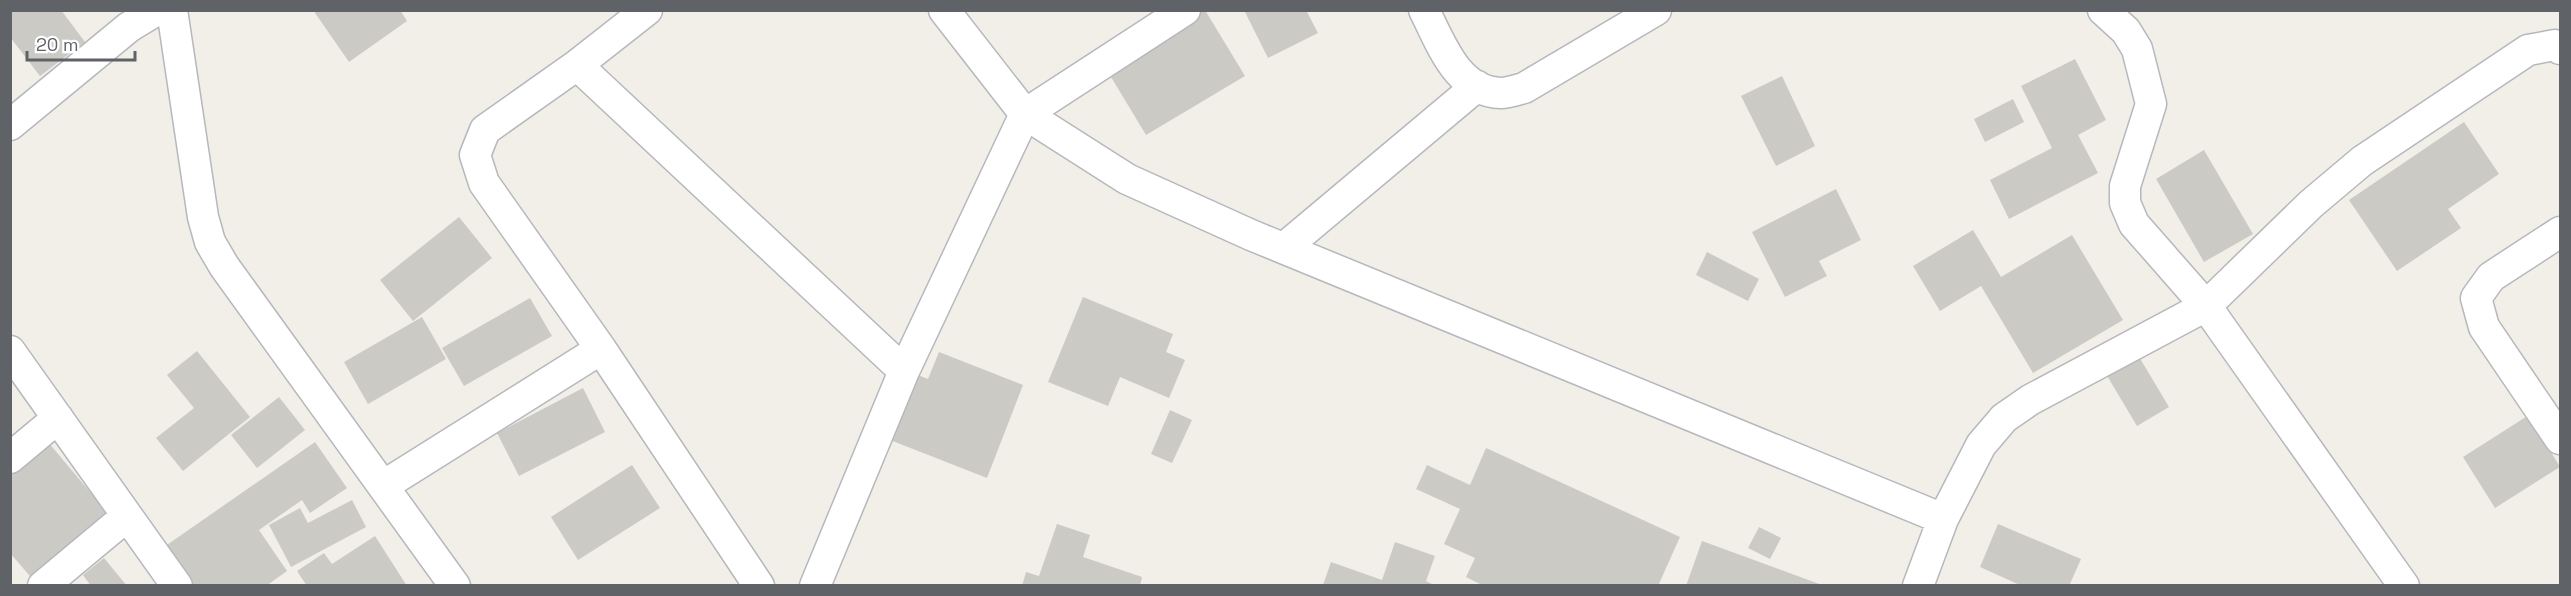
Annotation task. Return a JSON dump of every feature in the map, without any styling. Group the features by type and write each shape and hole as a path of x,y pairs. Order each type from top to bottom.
{"street":[{"path":"10,125 129,27 157,10"},
{"path":"172,10 203,217 210,242 224,266 455,585"},
{"path":"647,10 578,65 485,130 475,156 484,183 601,349 759,585"},
{"path":"944,10 1025,114 1127,179 1284,248 1943,519"},
{"path":"815,585 904,371 1025,114 1185,10"},
{"path":"1424,10 1458,74 1477,86 1500,93 1524,88 1656,10"},
{"path":"2103,10 2126,31 2137,49 2151,104 2125,186 2125,203 2134,224 2206,306 2404,585"},
{"path":"1918,585 1943,519 1982,445 2004,418 2030,400 2206,306 2311,204 2362,161 2528,50 2555,45 2560,48"},
{"path":"578,65 904,371"},
{"path":"1284,248 1477,86"},
{"path":"2560,232 2491,278 2476,298 2484,327 2560,440"},
{"path":"383,486 601,349"},
{"path":"10,351 177,585"},
{"path":"10,458 58,418"},
{"path":"43,585 127,516"}],"building":[{"path":"10,10 61,10 85,42 40,76 10,37"},
{"path":"313,10 400,10 407,21 349,62"},
{"path":"1205,10 1245,76 1146,135 1108,72 1159,37"},
{"path":"1244,10 1306,10 1318,33 1268,58"},
{"path":"2075,59 2106,120 2078,135 2098,173 2009,219 1990,180 2052,148 2021,86"},
{"path":"1782,76 1815,146 1776,166 1741,96"},
{"path":"2013,99 2024,122 1985,142 1974,119"},
{"path":"2464,122 2499,174 2448,209 2461,228 2397,271 2349,200"},
{"path":"2204,150 2253,234 2204,262 2156,179"},
{"path":"1836,189 1861,240 1819,261 1827,276 1785,297 1752,232"},
{"path":"459,217 492,258 413,321 380,280"},
{"path":"1973,230 2001,277 2072,235 2123,320 2033,373 1981,286 1940,311 1913,266"},
{"path":"1707,252 1759,279 1748,301 1696,275"},
{"path":"1083,297 1173,334 1166,352 1185,360 1169,398 1120,377 1108,406 1048,382"},
{"path":"530,298 552,336 464,386 442,348"},
{"path":"422,317 446,359 368,404 344,362"},
{"path":"197,351 250,417 183,471 156,438 194,408 167,375"},
{"path":"939,352 1023,385 987,478 890,440 915,374 928,379"},
{"path":"2138,355 2169,407 2137,426 2106,374"},
{"path":"583,388 605,432 519,476 497,433"},
{"path":"279,397 305,430 257,468 231,435"},
{"path":"1170,410 1192,420 1172,463 1151,454"},
{"path":"2529,415 2560,467 2495,508 2463,457"},
{"path":"48,442 111,517 35,582 10,553 10,466"},
{"path":"315,442 347,488 310,513 302,500 259,530 287,571 266,586 191,586 164,547"},
{"path":"1486,448 1680,537 1658,586 1484,586 1466,577 1475,558 1444,544 1460,509 1416,489 1427,465 1470,485"},
{"path":"632,465 660,508 578,560 551,517"},
{"path":"352,500 366,527 291,567 269,525 300,508 308,523"},
{"path":"1057,524 1090,535 1083,557 1142,577 1140,586 1022,586 1026,572 1039,576"},
{"path":"1998,524 2081,559 2069,586 2022,586 1980,567"},
{"path":"1759,527 1781,538 1770,559 1748,548"},
{"path":"375,536 407,586 307,586 297,571 324,553 332,564"},
{"path":"1702,541 1822,585 1822,586 1686,586"},
{"path":"1395,542 1435,556 1426,581 1436,586 1323,585 1331,562 1382,580"},
{"path":"104,558 127,586 91,586 83,575"}]}
